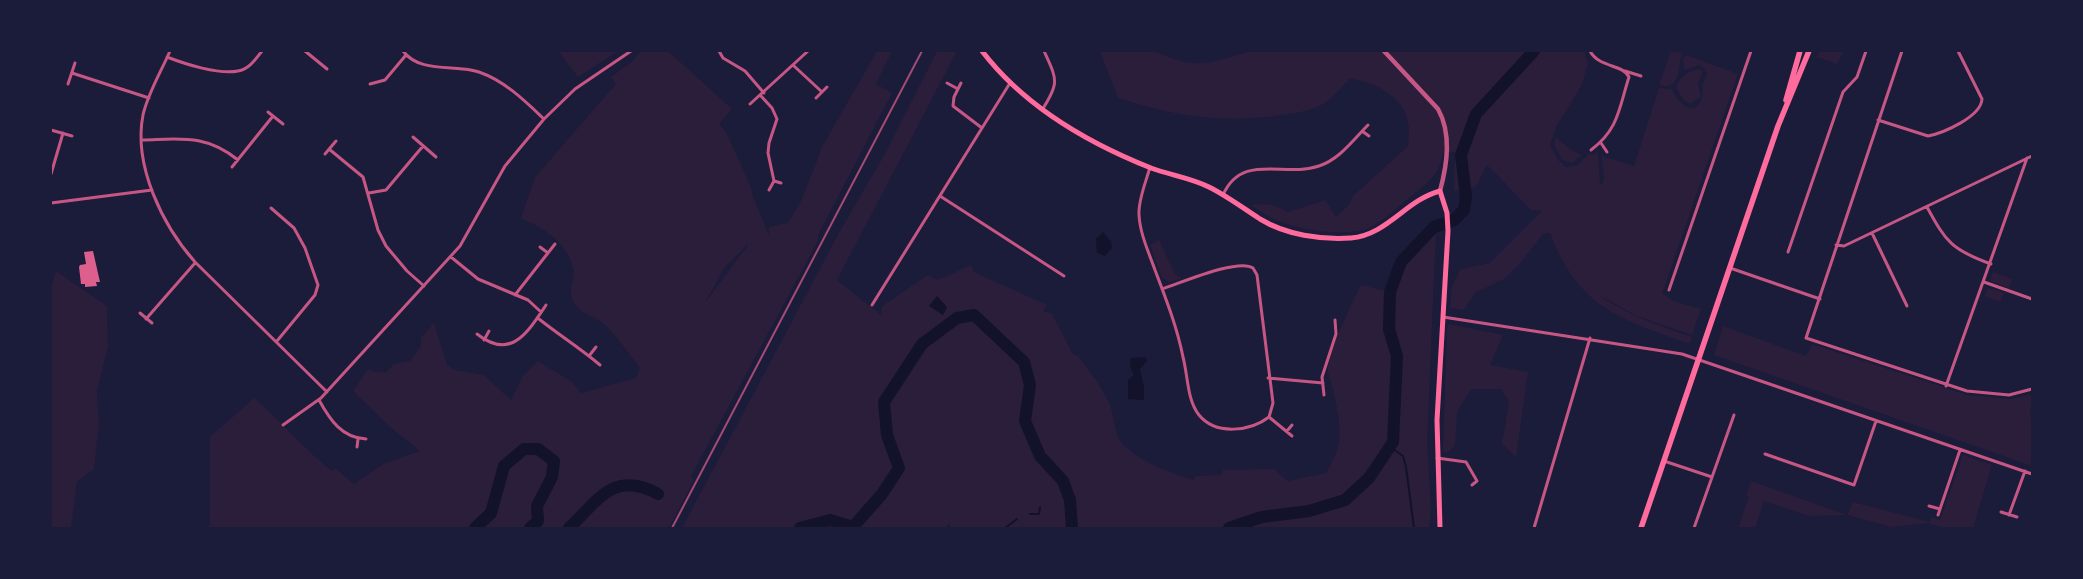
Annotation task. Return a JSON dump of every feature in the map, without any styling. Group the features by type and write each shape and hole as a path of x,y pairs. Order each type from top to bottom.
{"highway":[{"path":"1782,117 1800,51"},
{"path":"1641,528 1729,267 1782,117 1809,51"}],"main road":[{"path":"982,51 1010,83 1042,110 1097,142 1150,167 1207,186 1282,230 1306,235 1349,238 1374,233 1423,196 1440,191 1447,212 1448,231 1442,317 1437,458 1440,528"}],"street":[{"path":"170,51 149,98 143,117 143,140 152,190 166,224 178,243 195,262 327,392"},
{"path":"167,57 183,63 233,71 252,64 262,51"},
{"path":"305,51 327,69"},
{"path":"404,51 406,55 421,64 478,72 492,78 526,102 544,120"},
{"path":"283,424 319,400 327,392 451,256 469,233 505,166 544,120 576,89 631,51"},
{"path":"718,51 723,58 745,71 772,108 777,119 769,143 768,161 774,181 769,190"},
{"path":"750,104 794,66 808,51"},
{"path":"1042,110 1056,87 1056,79 1044,51"},
{"path":"1384,51 1438,109 1443,118 1447,155 1440,191"},
{"path":"1590,51 1596,60 1641,76"},
{"path":"1669,290 1751,51"},
{"path":"1788,252 1843,92 1857,78 1866,51"},
{"path":"1902,51 1806,338 1946,386 1967,391 2009,395 2032,389"},
{"path":"1878,120 1928,136 1974,116 1981,108 1982,99 1958,51"},
{"path":"370,84 384,80 406,55"},
{"path":"68,84 75,63"},
{"path":"794,66 822,92"},
{"path":"1591,150 1601,143 1614,126 1629,77 1625,71"},
{"path":"72,72 149,98"},
{"path":"947,83 958,89"},
{"path":"961,83 952,102 953,106 982,128"},
{"path":"872,305 1010,83"},
{"path":"816,98 827,87"},
{"path":"268,112 283,124"},
{"path":"232,167 273,116"},
{"path":"1223,195 1232,180 1246,171 1255,169 1307,169 1331,161 1368,124"},
{"path":"51,130 72,136"},
{"path":"1362,131 1369,136"},
{"path":"51,174 63,133"},
{"path":"412,137 436,157"},
{"path":"143,140 173,139 208,142 226,150 238,160"},
{"path":"325,154 336,141"},
{"path":"1601,143 1607,152"},
{"path":"369,193 386,190 423,146"},
{"path":"329,149 362,177 386,246 407,271 424,286"},
{"path":"1836,245 1844,246 2032,156"},
{"path":"1946,386 1991,264 2027,158"},
{"path":"1150,167 1138,214 1145,242 1183,356 1192,401 1200,417 1208,423 1226,429 1239,429 1262,423 1269,417 1273,403 1268,378 1257,275 1253,268 1241,265 1162,289"},
{"path":"774,181 781,183"},
{"path":"51,203 152,190"},
{"path":"940,196 1064,276"},
{"path":"1927,206 1941,232 1956,249 1991,264"},
{"path":"271,208 294,228 306,248 318,285 315,295 277,341"},
{"path":"1872,233 1907,306"},
{"path":"515,295 555,244"},
{"path":"540,247 548,253"},
{"path":"451,256 478,279 528,300 541,312"},
{"path":"146,319 195,262"},
{"path":"1729,267 1820,299"},
{"path":"1984,282 2032,299"},
{"path":"477,334 484,340 505,346 514,343 524,336 538,319 546,305"},
{"path":"140,313 152,323"},
{"path":"1442,317 1590,338 1698,359 2032,474"},
{"path":"538,319 600,365"},
{"path":"1324,395 1322,377 1336,334 1335,320"},
{"path":"484,340 489,330"},
{"path":"1534,528 1590,338"},
{"path":"589,356 596,347"},
{"path":"1268,378 1323,383"},
{"path":"319,400 338,428 358,439 366,439"},
{"path":"1694,528 1734,415"},
{"path":"1269,417 1292,436"},
{"path":"1765,454 1854,485 1876,421"},
{"path":"1287,431 1292,425"},
{"path":"357,447 358,439"},
{"path":"1938,515 1960,450"},
{"path":"1437,458 1466,462 1477,481 1472,485"},
{"path":"1664,461 1712,477"},
{"path":"2009,515 2025,471"},
{"path":"1929,506 1940,510"},
{"path":"2001,512 2017,517"}],"shaded area":[{"path":"558,51 618,51 578,77"},
{"path":"641,51 668,51 732,109 719,124 726,132 751,187 753,197 769,235 769,227 788,223 801,201 823,145 877,51 892,51 876,84 892,93 818,235 818,241 691,476 694,480 669,528 541,528 538,521 530,528 208,528 210,524 210,437 254,398 321,462 332,471 335,468 354,484 383,464 420,451 390,427 353,391 368,369 385,373 394,364 410,361 421,346 421,338 434,323 447,365 455,370 484,375 511,400 523,376 538,361 572,382 581,393 636,378 640,368 615,336 598,319 582,312 575,304 571,292 574,272 570,258 565,250 545,231 521,218 535,177 616,84 611,77 633,61","holes":["748,245 705,303 724,268"]},
{"path":"937,51 957,51 837,280 881,315 882,306 928,275 938,280 971,265 974,272 1047,305 1043,311 1052,314 1073,354 1078,356 1100,386 1110,405 1118,437 1127,449 1135,455 1154,465 1193,480 1196,476 1221,475 1223,470 1274,469 1288,481 1326,473 1337,451 1340,432 1338,412 1328,367 1337,336 1361,285 1390,292 1401,262 1430,231 1436,231 1427,441 1431,510 1429,528 950,528 950,523 945,528 682,528 840,231 887,150"},
{"path":"1100,51 1155,51 1181,61 1203,63 1251,51 1584,51 1588,63 1582,85 1556,127 1550,145 1558,160 1566,167 1577,165 1590,153 1592,155 1598,152 1600,183 1602,184 1604,178 1601,153 1605,157 1634,166 1659,88 1671,89 1680,102 1689,108 1697,106 1699,103 1703,90 1702,86 1707,74 1704,68 1699,65 1684,70 1683,60 1686,55 1738,74 1662,294 1676,302 1701,309 1692,335 1637,316 1597,294 1631,314 1692,337 1690,344 1622,318 1604,307 1588,294 1574,278 1561,258 1550,233 1543,234 1518,266 1504,279 1475,293 1464,310 1450,308 1452,286 1461,269 1490,263 1542,211 1531,210 1487,165 1476,187 1454,191 1455,152 1443,153 1439,168 1427,183 1381,221 1363,230 1328,232 1315,230 1293,226 1267,215 1251,205 1271,205 1288,212 1325,200 1336,217 1348,206 1353,196 1408,146 1409,126 1400,105 1394,98 1377,87 1359,80 1350,79 1332,98 1320,106 1309,110 1259,118 1198,117 1159,110 1118,98"},
{"path":"1671,51 1682,53 1677,76 1671,85 1659,85"},
{"path":"1819,51 1841,51 1843,53 1837,64 1817,57"},
{"path":"1699,69 1703,71 1698,84 1701,97 1690,104 1683,99 1676,88 1679,81 1685,75"},
{"path":"1556,137 1570,149 1582,155 1572,163 1562,160 1554,145"},
{"path":"1103,232 1111,242 1112,248 1105,256 1097,253 1096,239"},
{"path":"1159,240 1175,274 1182,278 1169,282 1162,278 1150,245"},
{"path":"56,271 107,306 108,347 97,391 99,425 94,469 77,482 71,528 51,528 51,288"},
{"path":"1993,272 2012,279 2009,288 1990,281"},
{"path":"1988,288 2004,293 2000,302 1984,296"},
{"path":"937,296 947,307 943,315 929,306"},
{"path":"1449,324 1503,335 1490,365 1528,372 1516,457 1502,444 1509,402 1501,389 1471,389 1457,412 1455,446 1447,453 1443,451 1447,329"},
{"path":"1723,326 1806,356 1812,344 1967,395 2011,399 2032,394 2030,417 2032,418 2032,466 1714,355"},
{"path":"1145,357 1147,361 1140,369 1144,387 1144,400 1128,399 1128,380 1134,375 1130,367 1131,358"},
{"path":"1963,455 1992,465 1973,528 1944,528 1928,523 1891,527 1848,515 1809,516 1764,501 1755,528 1738,528 1749,496 1746,495 1751,481 1847,515 1853,502 1930,522 1932,517 1940,520"}],"building":[{"path":"93,251 100,282 96,282 97,286 85,287 85,284 81,284 79,267 86,264 84,252"}],"waterway":[{"path":"1229,528 1262,517 1309,511 1345,500 1369,478 1393,442 1397,356 1389,329 1390,292 1401,262 1434,227 1454,220 1464,210 1466,197 1461,155 1476,114 1534,51"},
{"path":"800,528 830,520 853,527 882,494 899,468 887,435 884,402 922,344 957,318 974,315 1024,362 1030,385 1025,421 1040,456 1063,481 1070,500 1072,528"},
{"path":"1390,447 1403,456 1414,528"},
{"path":"475,528 491,513 504,466 524,449 538,449 554,461 552,477 537,506 538,521 530,528"},
{"path":"569,528 598,499 618,487 629,485 642,487 658,494"},
{"path":"1030,514 1039,514 1040,507"},
{"path":"1005,528 1017,519"}],"railway":[{"path":"672,528 922,51"}]}
